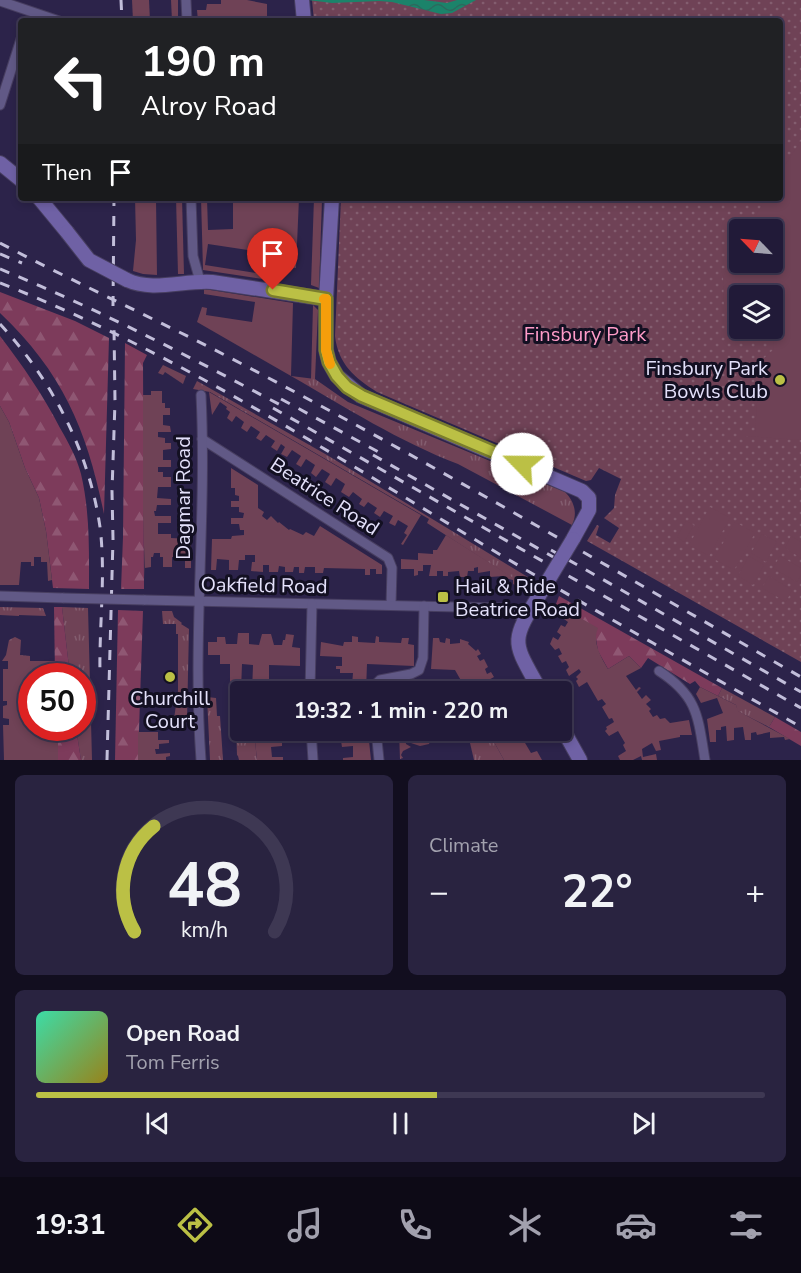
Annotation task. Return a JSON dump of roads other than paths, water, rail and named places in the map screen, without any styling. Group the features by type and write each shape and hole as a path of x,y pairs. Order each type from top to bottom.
{"main road":[{"path":"302,0 304,18"},
{"path":"0,163 18,176"},
{"path":"41,201 84,255 135,284 159,285 200,281 326,299"},
{"path":"332,201 326,299 326,350 329,362 337,376 347,387 362,396 579,489 589,498 589,510 585,518 518,632 518,645 536,681"},
{"path":"569,741 580,760"}],"street":[{"path":"186,0 187,18"},
{"path":"0,1 50,18"},
{"path":"28,18 30,11"},
{"path":"0,105 18,48"},
{"path":"191,201 193,256 200,281"},
{"name":"Dagmar Road","path":"201,395 199,725 201,760"},
{"name":"Beatrice Road","path":"202,439 388,558 392,568 391,605"},
{"name":"Oakfield Road","path":"0,596 503,608 511,610 524,619"},
{"path":"310,681 312,604"},
{"path":"379,681 419,670 423,658 423,606"},
{"path":"659,671 681,686 692,701 705,760"},
{"path":"312,741 313,760"},
{"path":"377,741 379,760"}],"water":[{"path":"308,0 424,0 447,3 457,0 476,0 452,13 441,14 392,2 332,3"}],"railway":[{"path":"121,0 122,18"},
{"path":"113,306 114,201"},
{"path":"0,243 212,348 313,402 523,518 801,677"},
{"path":"0,254 22,263"},
{"path":"0,269 109,317 286,408"},
{"path":"0,283 118,335 232,395 540,578 801,727"},
{"path":"0,324 19,346 52,393 77,444 87,471 95,499 102,545 100,673"},
{"path":"107,760 113,539 114,327"},
{"path":"281,399 384,455"},
{"path":"273,408 801,708"},
{"path":"373,455 555,558"},
{"path":"551,550 801,692"}],"place":[{"name":"Finsbury Park Bowls Club","path":"780,380"},
{"name":"Hail & Ride Beatrice Road","path":"443,597"},
{"name":"Churchill Court","path":"170,677"}],"park label":[{"name":"Finsbury Park","path":"585,334"}]}
